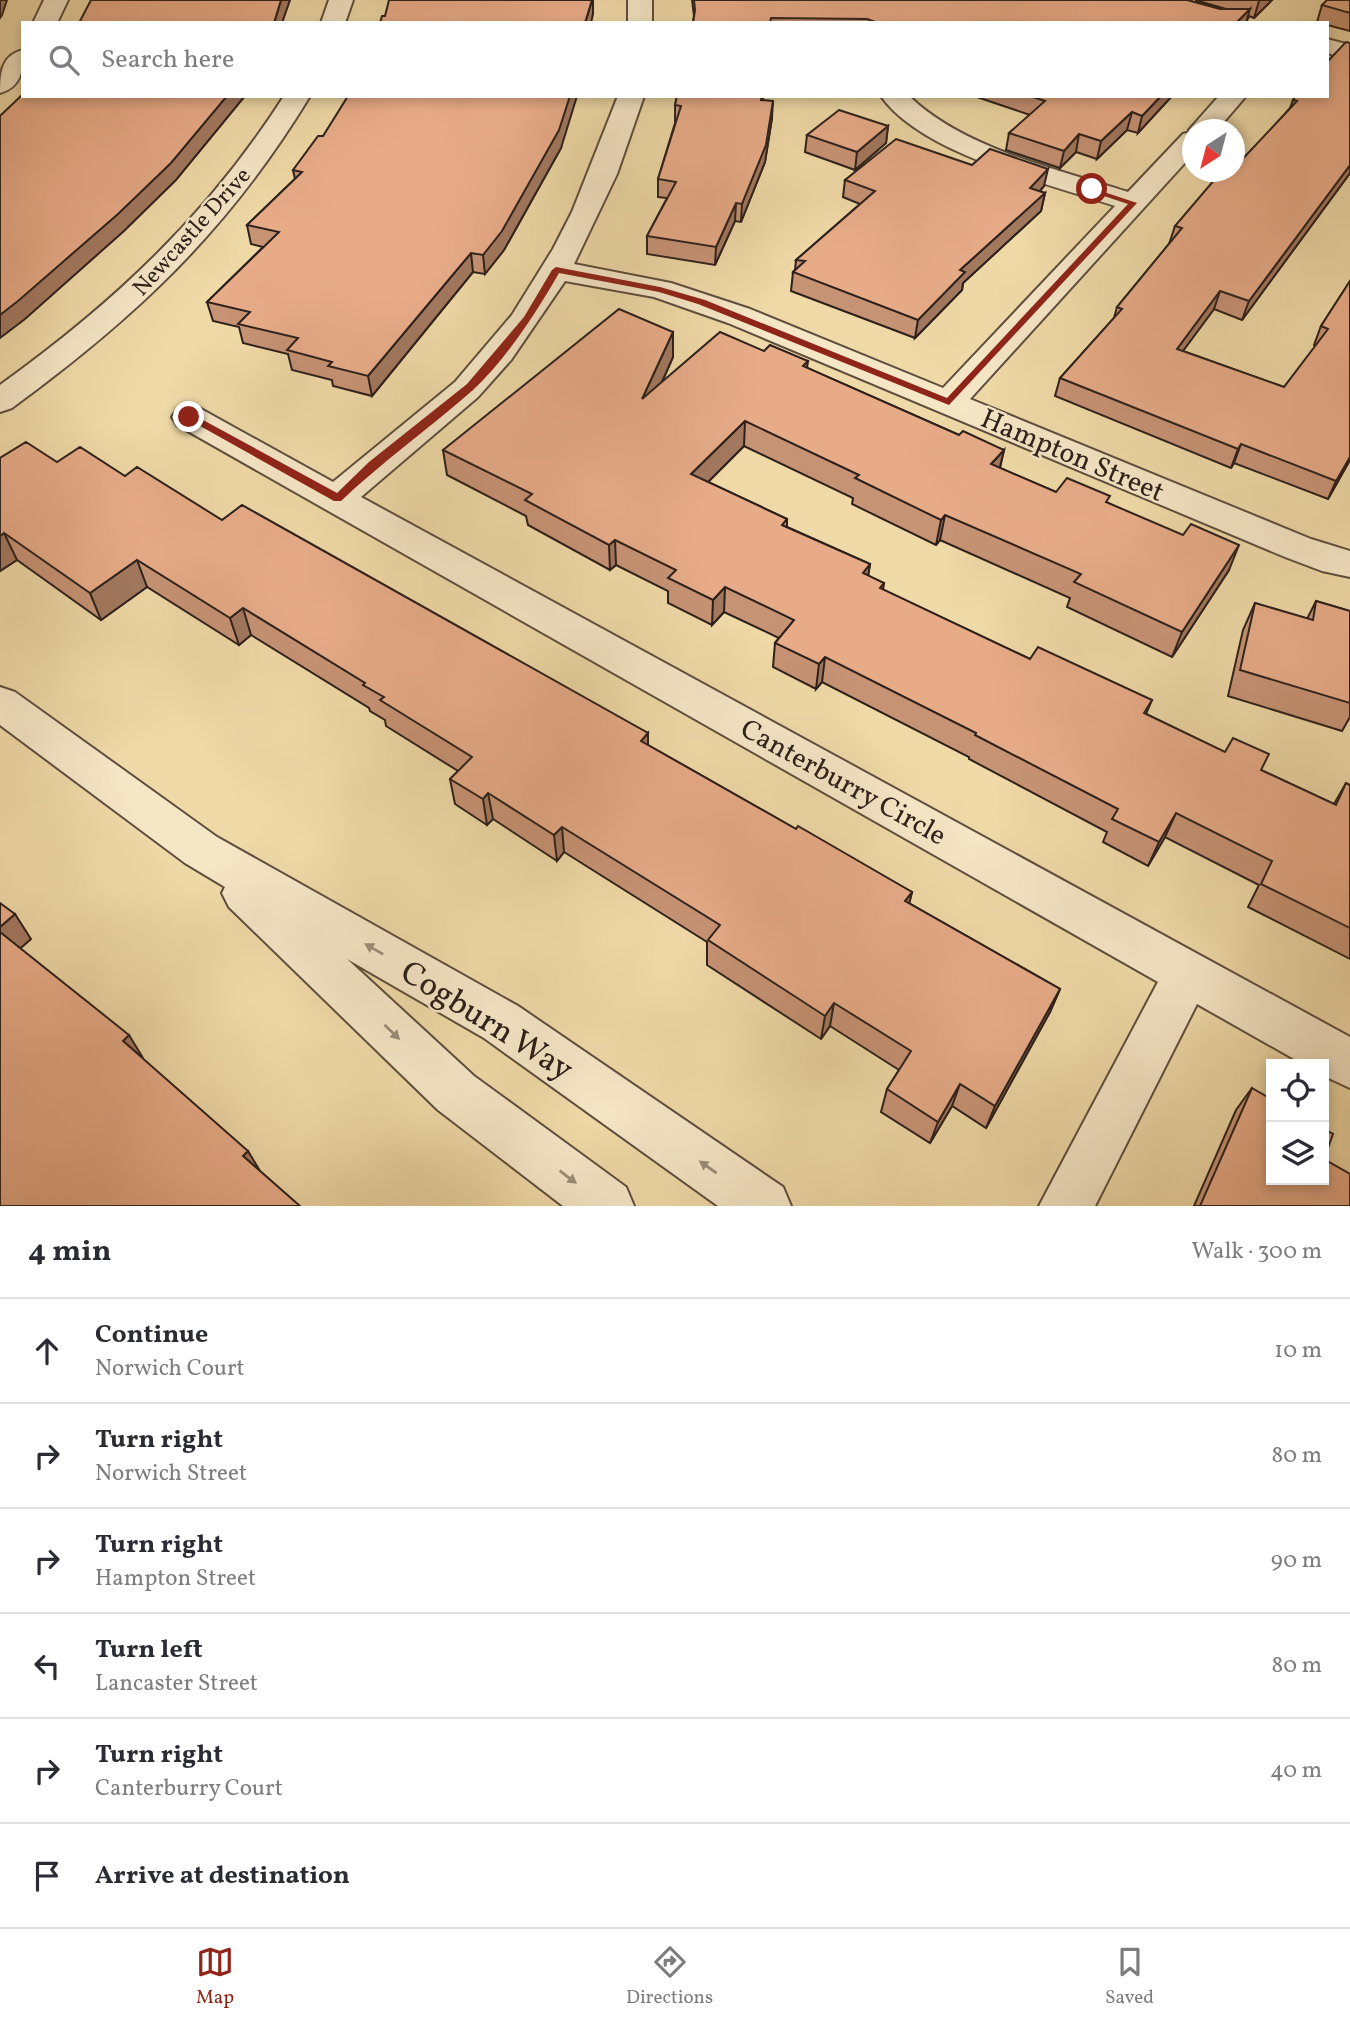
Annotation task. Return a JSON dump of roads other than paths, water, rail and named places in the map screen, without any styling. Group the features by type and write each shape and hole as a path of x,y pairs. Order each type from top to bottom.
{"street":[{"path":"46,21 56,0"},
{"path":"335,21 341,0"},
{"path":"640,0 640,21"},
{"path":"1329,47 1350,52"},
{"path":"0,85 21,59"},
{"name":"Newcastle Drive","path":"0,401 134,296 181,250 251,168 297,98"},
{"path":"338,498 372,465 471,386 528,318 556,270 614,151 630,98"},
{"path":"895,98 905,111 938,131 988,153 1133,203"},
{"path":"1212,119 1231,98"},
{"path":"949,402 1182,151"},
{"name":"Hampton Street","path":"556,270 660,289 701,302 1298,548 1335,562 1350,564"},
{"name":"Canterburry Circle","path":"189,417 1350,1065"},
{"name":"Cogburn Way","path":"0,703 201,850 501,1022 764,1206"},
{"name":"Cogburn Way","path":"201,850 456,1093 607,1206"},
{"path":"1066,1206 1188,974"}]}
